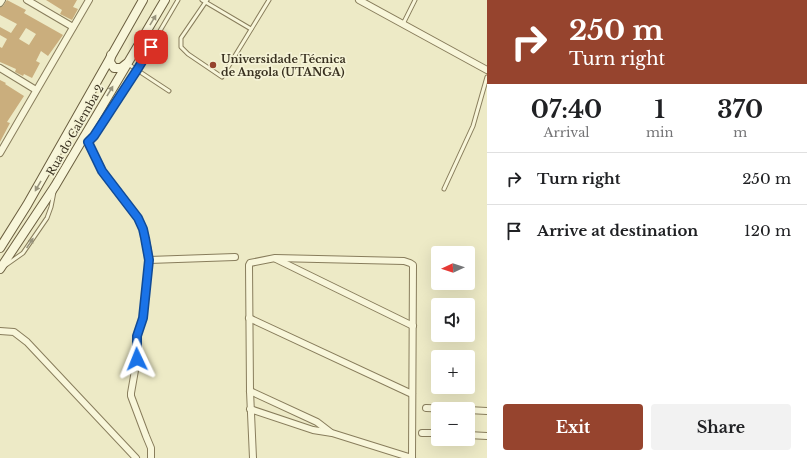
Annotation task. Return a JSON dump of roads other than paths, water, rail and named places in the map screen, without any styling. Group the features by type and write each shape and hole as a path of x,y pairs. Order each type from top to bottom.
{"main road":[{"path":"129,24 135,0"},
{"name":"Rua do Calemba 2","path":"0,248 30,199 143,0"},
{"name":"Rua do Calemba 2","path":"0,269 55,186 165,0"},
{"path":"112,54 110,62 114,68 121,68 127,63"}],"street":[{"path":"27,0 73,27"},
{"path":"0,151 89,0"},
{"path":"359,0 487,70"},
{"path":"0,68 36,90"},
{"path":"88,142 102,171 142,225 149,260 143,318 137,336 137,359 131,393 132,401 152,448 151,458"},
{"path":"149,260 235,257"},
{"path":"274,258 413,326"},
{"path":"250,409 313,430 332,433 412,458 413,265 404,261 274,258 250,263 250,409 253,458"},
{"path":"249,318 412,394"},
{"path":"0,331 14,332 27,342 136,458"},
{"path":"250,391 317,422 332,433"},
{"path":"426,408 431,408"},
{"path":"475,410 487,411"},
{"path":"422,433 431,433"},
{"path":"475,435 487,436"}],"lane":[{"path":"77,147 88,142 94,136 137,70 178,0"},
{"path":"202,0 251,29"},
{"path":"206,1 181,38 181,47 188,54 222,77 269,0"},
{"path":"403,24 415,0"},
{"path":"127,63 169,91"},
{"path":"444,189 473,126 487,77"}],"place":[{"name":"Universidade Técnica de Angola (UTANGA)","path":"213,65"}]}
